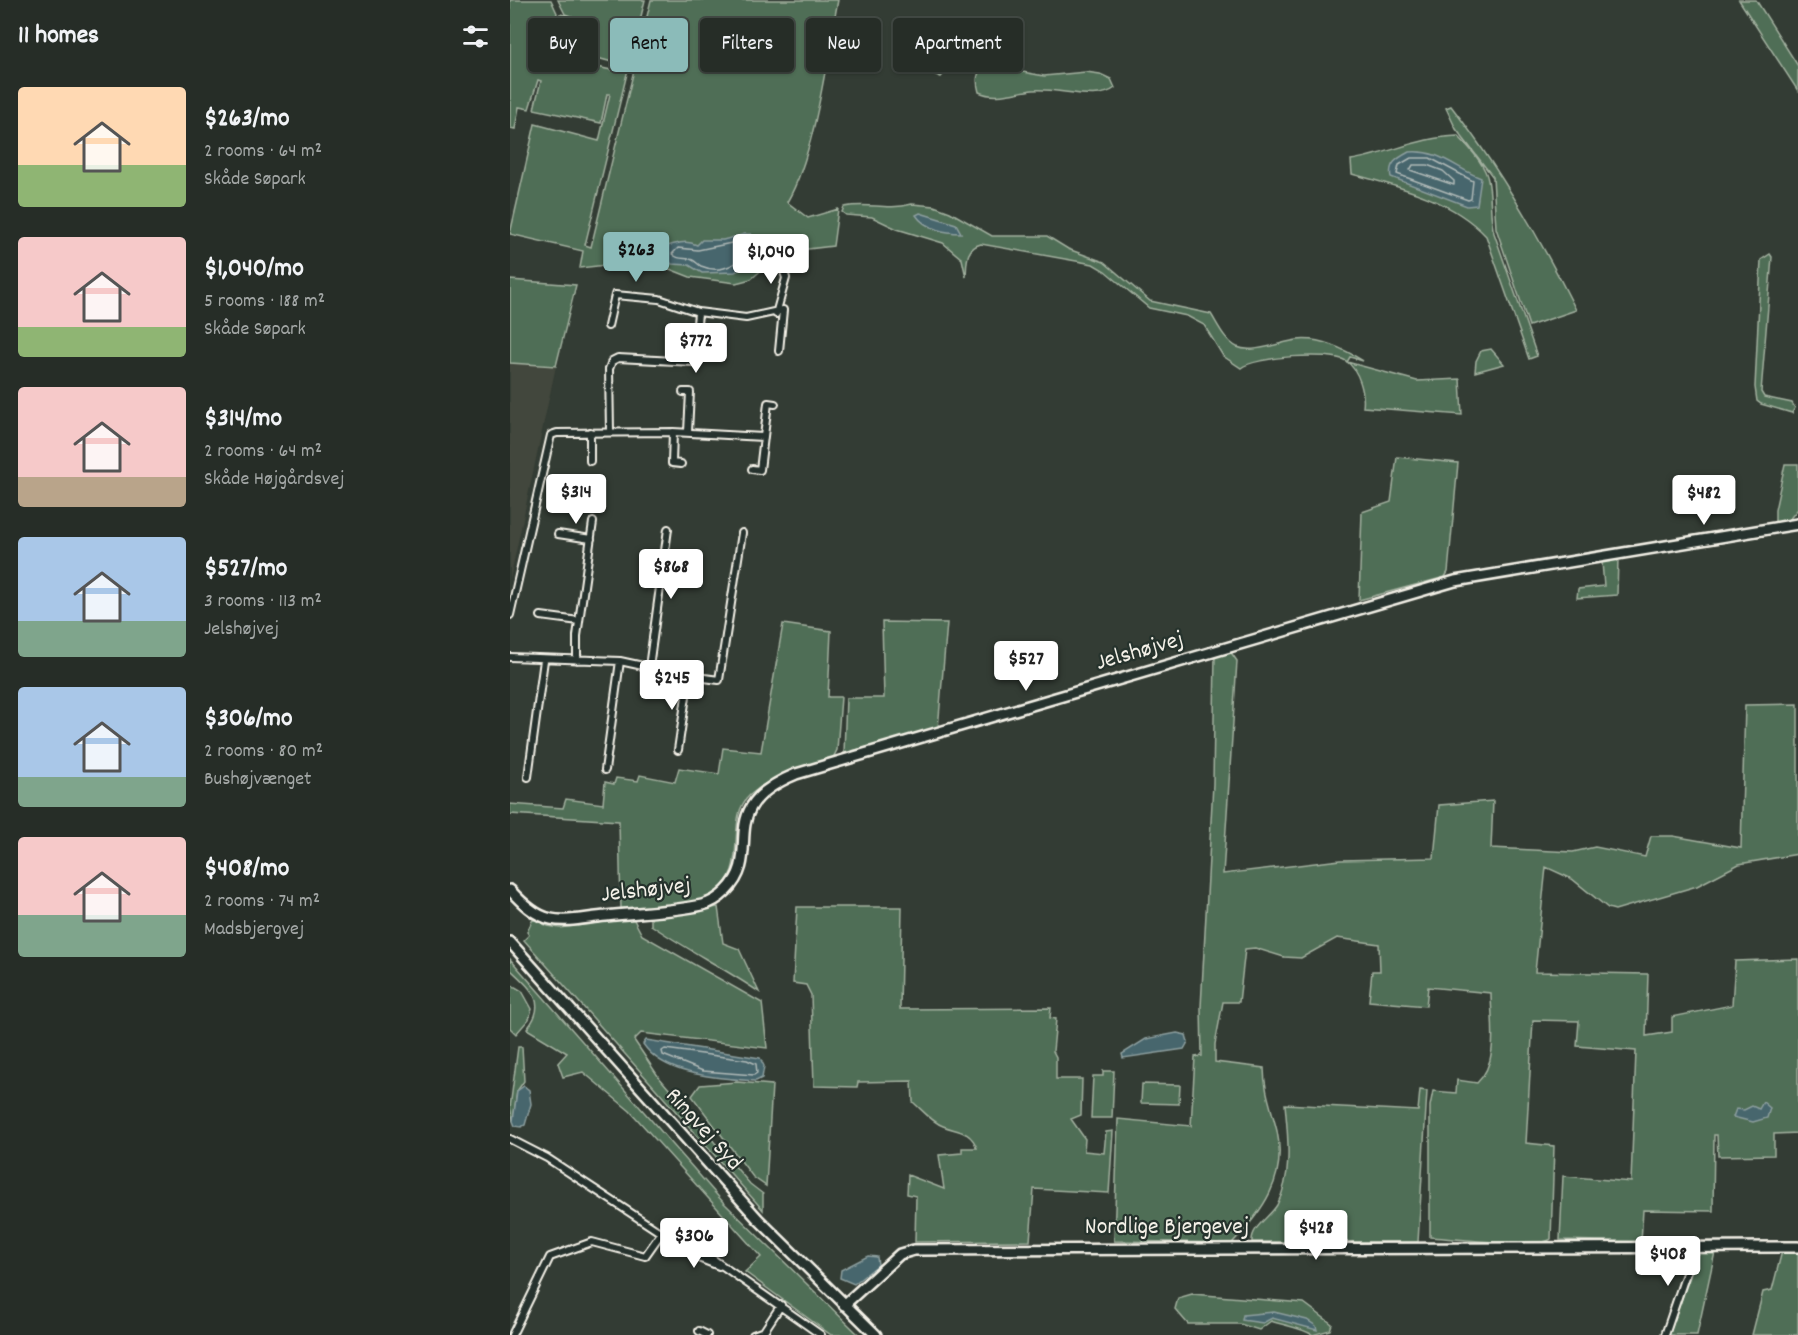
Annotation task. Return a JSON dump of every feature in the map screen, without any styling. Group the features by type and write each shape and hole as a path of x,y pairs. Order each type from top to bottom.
{"street":[{"path":"776,314 786,278 779,256"},
{"path":"608,326 615,296 659,299 698,312 732,318 776,314 783,310 779,351"},
{"path":"610,431 609,375 612,362 618,358 694,362 698,312"},
{"path":"683,392 690,392 688,432"},
{"path":"752,469 760,470 768,403 775,405"},
{"path":"590,432 590,461"},
{"path":"672,432 672,464 681,464"},
{"path":"510,615 549,440 557,433 688,432 763,437"},
{"path":"577,660 579,621 594,522"},
{"name":"Jelshøjvej","path":"510,890 527,907 551,919 702,905 725,893 734,881 740,864 747,815 757,796 781,780 796,774 1455,581 1798,524"},
{"path":"649,667 668,529"},
{"path":"510,657 620,661 715,680 722,676 742,533"},
{"path":"558,534 591,539"},
{"path":"541,616 579,621"},
{"path":"528,777 544,660"},
{"path":"605,770 620,661"},
{"path":"678,750 689,676"},
{"name":"Ringvej Syd","path":"510,942 718,1177 876,1335"},
{"path":"510,1139 537,1152 685,1246 704,1254 821,1335"},
{"path":"512,1335 550,1257 592,1242 645,1257 662,1232"},
{"path":"1665,1335 1695,1247"},
{"name":"Nordlige Bjergevej","path":"844,1305 900,1254 914,1250 1798,1247"},
{"path":"753,1335 764,1331 780,1305"},
{"path":"699,1330 707,1335"}],"shaded area":[{"path":"510,363 556,366 510,579"}],"green space":[{"path":"510,0 551,0 557,13 556,18 528,18 528,72 598,72 598,67 610,70 610,72 627,72 585,245 591,247 634,72 688,72 688,18 647,18 651,0 838,0 835,18 806,18 806,72 825,72 813,132 797,182 787,202 808,218 838,209 833,246 783,252 751,279 736,283 690,277 644,259 625,255 606,265 580,268 583,251 510,234 535,124 599,141 610,94 607,94 601,123 534,109 541,81 538,80 529,109 519,107 515,129 510,128"},
{"path":"558,0 645,0 641,18 610,18 610,61 598,58 598,18 576,18 565,14"},
{"path":"1739,0 1756,0 1798,66 1798,91"},
{"path":"560,14 576,18 559,18"},
{"path":"929,72 945,72 941,77"},
{"path":"979,72 1022,72 1044,76 1086,72 1100,74 1111,79 1115,88 1098,94 1033,90 992,95 979,92"},
{"path":"1451,106 1486,154 1518,205 1576,310 1529,326 1496,228 1493,177 1456,129 1446,108"},
{"path":"1458,136 1476,156 1486,174 1494,233 1537,356 1529,359 1486,236 1457,213 1424,196 1352,174 1351,160 1430,139"},
{"path":"912,204 934,206 950,212 992,236 1047,236 1068,249 1104,262 1150,301 1211,314 1225,337 1237,347 1251,349 1297,340 1314,340 1340,348 1363,361 1350,357 1347,362 1325,356 1309,356 1276,358 1241,368 1223,356 1204,325 1187,316 1149,308 1105,271 1093,264 981,244 969,253 966,277 962,259 943,243 897,229 872,217 846,215 842,212 844,207 862,205 894,207"},
{"path":"1770,254 1772,257 1761,392 1764,397 1792,403 1795,408 1792,413 1761,404 1757,401 1755,387 1761,260"},
{"path":"510,280 576,285 556,366 510,363"},
{"path":"1491,349 1504,364 1475,372 1476,361 1481,351"},
{"path":"1347,362 1417,381 1460,379 1462,415 1363,407 1360,382"},
{"path":"1397,457 1458,463 1448,572 1445,577 1359,600 1362,512 1391,502"},
{"path":"1785,464 1798,464 1798,509 1787,522 1775,523 1775,510"},
{"path":"1618,559 1617,595 1577,598 1578,589 1604,586 1602,562"},
{"path":"882,622 947,623 938,729 844,753 846,698 884,698"},
{"path":"783,624 831,631 828,697 841,697 837,750 833,758 779,776 750,795 742,805 738,817 731,873 724,885 712,895 680,906 621,910 619,821 510,814 510,804 563,808 566,799 603,804 605,782 614,784 616,778 638,781 640,775 675,782 679,768 719,774 723,748 761,752"},
{"path":"1230,651 1237,661 1223,874 1340,860 1434,858 1439,805 1493,801 1491,848 1573,852 1595,847 1645,857 1651,836 1673,836 1741,848 1745,705 1798,704 1798,854 1739,864 1697,886 1615,910 1608,908 1572,879 1546,867 1535,972 1648,974 1646,1036 1672,1032 1672,1017 1732,1005 1735,961 1798,959 1798,1133 1774,1134 1774,1155 1718,1156 1717,1135 1714,1135 1713,1211 1643,1210 1641,1242 1560,1240 1563,1176 1631,1182 1636,1051 1577,1046 1579,1021 1533,1020 1526,1143 1554,1146 1551,1239 1543,1242 1513,1243 1430,1237 1430,1106 1433,1091 1456,1093 1457,1080 1477,1083 1484,1074 1492,1053 1491,993 1428,987 1426,1006 1369,1001 1372,971 1380,971 1379,944 1337,938 1301,958 1284,957 1255,948 1245,949 1239,1002 1223,1002 1215,1044 1215,1062 1264,1068 1279,1148 1279,1164 1270,1193 1254,1219 1232,1243 1114,1241 1118,1119 1191,1126 1195,1057 1202,1056 1201,1007 1213,784 1215,654"},
{"path":"718,907 723,943 739,949 759,992 651,925 651,917"},
{"path":"797,907 902,907 900,1009 1051,1008 1050,1018 1056,1019 1053,1051 1056,1057 1056,1079 1082,1079 1081,1115 1071,1119 1085,1139 1084,1151 1104,1153 1106,1132 1113,1131 1109,1193 1034,1189 1030,1241 915,1242 916,1196 907,1194 908,1175 944,1189 939,1155 962,1153 962,1148 977,1148 967,1135 939,1124 913,1102 912,1081 858,1082 857,1087 814,1086 811,995 806,985 793,983"},
{"path":"633,918 642,935 762,1003 767,1048 641,1033 634,1040 658,1076 750,1184 763,1194 763,1210 524,940 529,935 527,932 533,919 548,926 560,928"},
{"path":"510,959 723,1202 859,1335 831,1335 745,1272 761,1257 630,1111 583,1072 563,1077 558,1063 567,1053 527,1029 533,1019 537,1003 530,989 510,969"},
{"path":"510,984 522,991 532,1009 529,1019 516,1034 510,1028"},
{"path":"518,1047 522,1047 524,1081 517,1091 513,1121 510,1108"},
{"path":"1103,1071 1114,1071 1112,1118 1091,1118 1093,1076 1103,1076"},
{"path":"737,1082 772,1085 766,1186 753,1177 692,1096 700,1085"},
{"path":"1142,1084 1180,1085 1179,1104 1141,1103"},
{"path":"1420,1090 1427,1091 1418,1242 1252,1242 1254,1232 1277,1205 1285,1181 1288,1155 1285,1104 1418,1111"},
{"path":"1699,1251 1715,1252 1697,1335 1669,1335"},
{"path":"1782,1251 1798,1252 1798,1335 1752,1335 1763,1292 1772,1290"},
{"path":"1192,1294 1304,1303 1332,1324 1330,1330 1313,1335 1298,1328 1271,1321 1259,1330 1240,1324 1188,1324 1175,1309 1178,1298"}],"water":[{"path":"1409,152 1438,156 1481,178 1477,205 1467,206 1391,177 1392,165"},
{"path":"920,213 956,224 961,233 930,227 916,215"},
{"path":"751,234 755,239 752,254 747,258 744,267 735,272 702,273 689,265 672,264 664,257 667,246 686,242 697,245 702,240 723,240"},
{"path":"1177,1033 1186,1035 1188,1042 1184,1049 1123,1058 1122,1054 1146,1039"},
{"path":"646,1040 760,1058 764,1066 762,1078 756,1081 727,1079 679,1069 653,1055 643,1044"},
{"path":"524,1086 529,1090 531,1104 525,1125 521,1127 515,1126 513,1121 517,1091"},
{"path":"1763,1102 1770,1108 1767,1118 1753,1122 1733,1117 1736,1109 1744,1110 1752,1106 1759,1109"},
{"path":"868,1256 877,1257 878,1265 854,1284 840,1278 841,1270"},
{"path":"1274,1312 1307,1320 1316,1326 1317,1330 1272,1318 1263,1323 1242,1320 1243,1315"}]}
